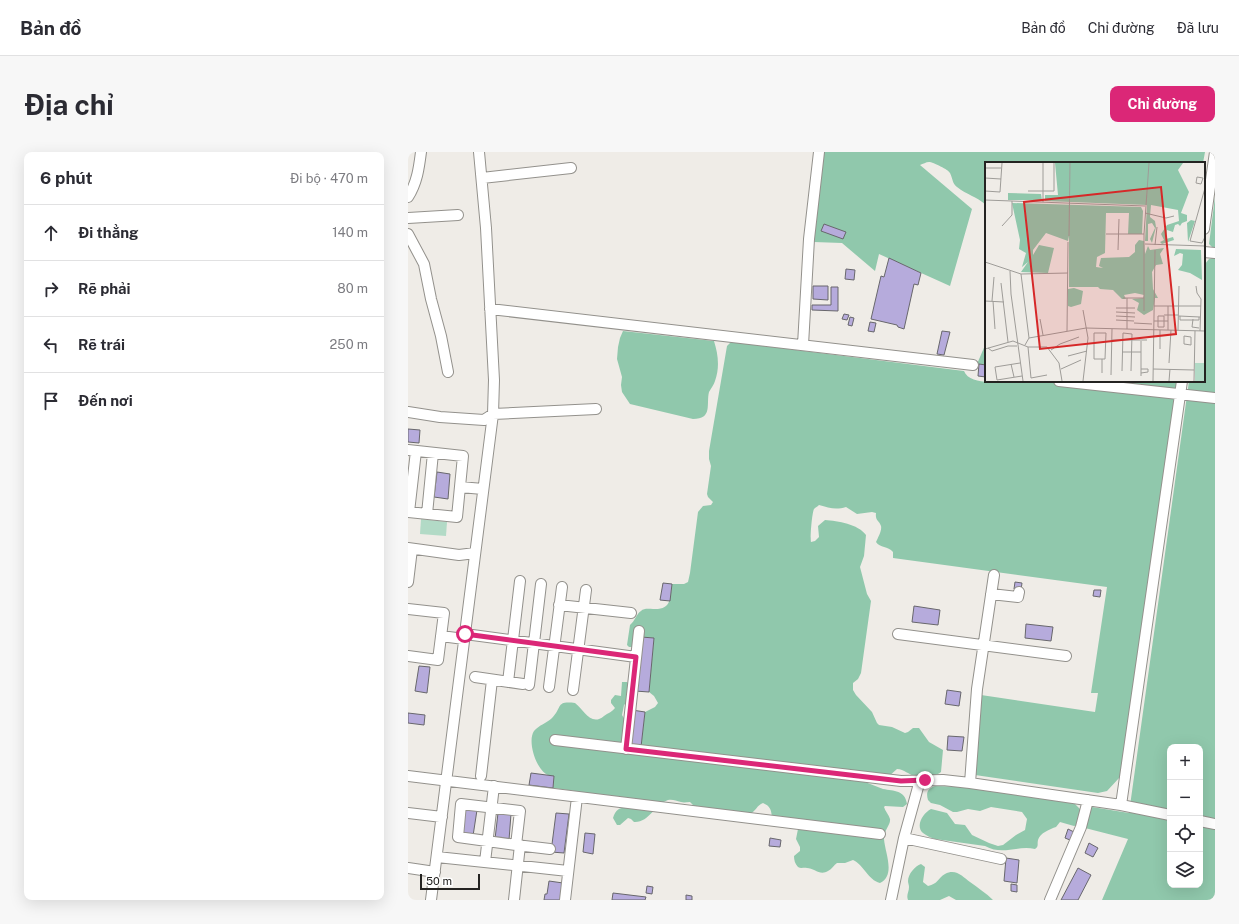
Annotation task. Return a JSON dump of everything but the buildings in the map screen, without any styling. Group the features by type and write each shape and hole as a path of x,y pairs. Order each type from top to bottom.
{"street":[{"path":"408,197 418,173 421,152"},
{"path":"431,900 493,414 494,380 482,178 479,152"},
{"path":"804,345 809,243 819,152"},
{"path":"1205,222 1215,152"},
{"path":"482,178 570,168"},
{"path":"408,218 458,215"},
{"path":"408,234 424,264 431,300 442,336 448,372"},
{"path":"1205,252 1215,253"},
{"path":"490,309 973,365"},
{"path":"1069,382 1215,398"},
{"path":"1121,805 1182,382"},
{"path":"408,412 440,417 484,420 493,414 596,409"},
{"path":"412,451 463,456 457,518 409,512 412,481 412,451"},
{"path":"427,514 433,453"},
{"path":"412,481 430,483"},
{"path":"460,487 483,489"},
{"path":"408,582 410,549 459,555 475,553"},
{"path":"970,783 977,689 994,575"},
{"path":"508,682 520,581"},
{"path":"475,677 526,684 534,643 541,584"},
{"path":"549,687 562,587"},
{"path":"573,690 586,590"},
{"path":"991,594 1018,597 1019,592"},
{"path":"559,605 631,613"},
{"path":"408,609 444,613 438,660 408,656"},
{"path":"626,749 638,631"},
{"path":"898,634 1066,656"},
{"path":"441,636 513,640 636,657"},
{"path":"480,776 492,680"},
{"path":"555,740 901,781 943,780 970,783 1121,805 1167,814"},
{"path":"408,776 880,834"},
{"path":"891,900 904,838 920,780"},
{"path":"485,862 494,786"},
{"path":"567,900 568,871 577,797"},
{"path":"1050,900 1081,827 1088,800"},
{"path":"514,900 518,866 518,845 520,811 462,804 458,838 487,841 518,845 550,849"},
{"path":"408,813 442,817"},
{"path":"1203,822 1215,824"},
{"path":"904,838 1001,859"},
{"path":"437,857 568,871"},
{"path":"408,868 435,872"}],"green space":[{"path":"823,152 1205,152 1203,162 985,162 985,204 957,187 953,182 950,173 944,168 929,162 920,165 972,209 950,286 879,254 875,271 842,243 814,242"},
{"path":"1215,197 1215,250 1209,244"},
{"path":"1215,257 1215,900 1102,900 1128,839 1085,828 1089,808 1092,807 1129,813 1189,382 1205,382 1205,264 1209,259"},
{"path":"623,331 714,341 718,371 715,382 709,392 707,410 704,416 693,419 630,404 622,392 622,377 617,359 618,347"},
{"path":"731,342 964,371 966,375 974,380 984,382 1178,382 1120,777 1107,791 1098,793 975,775 981,695 1095,712 1098,693 1091,693 1107,587 893,558 893,552 891,550 876,542 881,526 876,518 876,513 872,512 857,514 846,507 832,508 819,505 813,511 811,542 815,541 819,537 818,526 825,520 842,522 853,526 858,528 866,535 864,556 860,567 867,594 871,601 861,673 858,679 853,683 853,690 872,712 879,725 892,727 905,733 913,728 919,728 929,742 943,750 941,772 936,775 929,777 918,777 897,769 888,777 869,772 865,782 883,789 898,792 904,796 907,804 903,807 884,807 890,819 884,836 889,869 888,875 885,879 880,883 872,879 857,862 853,860 845,863 837,863 831,869 822,873 810,868 798,867 795,863 794,857 800,851 800,847 796,839 798,829 795,821 772,817 770,808 763,803 750,814 695,807 690,802 668,800 659,805 644,820 634,822 628,818 620,825 617,825 613,818 617,810 620,808 639,808 637,800 599,794 594,796 575,791 553,788 554,776 544,772 536,762 532,748 532,736 536,729 552,718 562,704 575,703 591,719 599,719 615,708 611,703 611,700 615,695 621,696 622,682 627,682 629,684 627,702 624,705 622,715 641,747 645,712 655,707 658,703 654,696 649,692 654,638 641,637 632,647 629,647 627,645 630,625 638,613 642,610 659,609 667,605 670,598 672,584 684,584 688,582 698,512 703,506 711,505 713,502 707,494 711,466 709,451 727,346"},
{"path":"985,345 985,365 977,364"},
{"path":"421,519 447,522 446,536 420,534"},
{"path":"935,786 971,787 1074,803 1081,810 1078,825 1074,826 1060,822 1056,827 1041,835 1035,849 1022,848 998,850 985,846 935,839 923,833 920,827 921,820 925,813 931,809 947,813 955,824 965,825 972,835 998,846 1003,845 1025,830 1027,819 1022,812 991,807 980,811 968,809 953,812 940,805 931,803 928,800 927,795 930,788"},
{"path":"921,864 925,867 923,882 928,886 934,884 945,874 953,872 962,876 993,900 956,900 949,896 940,900 908,900 909,876 914,868"}],"route":[{"path":"465,634 636,657 626,749 901,781 925,780"}]}
